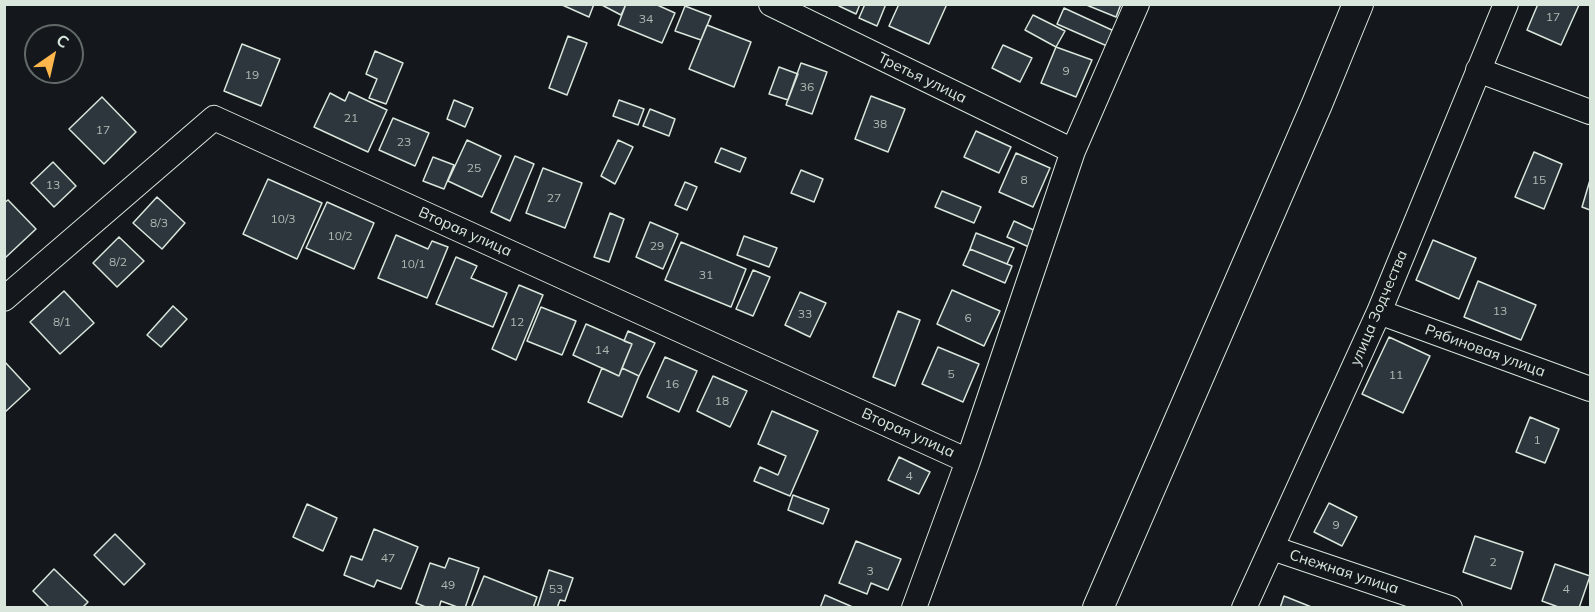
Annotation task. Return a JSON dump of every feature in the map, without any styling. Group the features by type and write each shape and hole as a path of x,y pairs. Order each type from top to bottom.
{"main road":[{"path":"1098,608 1317,104 1358,4"}],"street":[{"name":"Третья улица","path":"771,4 1073,151"},
{"path":"914,608 968,461 1073,151 1137,4"},
{"name":"улица Зодчества","path":"1244,608 1379,312 1506,4"},
{"path":"1478,70 1590,112"},
{"name":"Вторая улица","path":"4,299 214,118 968,461"},
{"name":"Рябиновая улица","path":"1379,312 1590,389"},
{"name":"Снежная улица","path":"1272,548 1450,608"}],"building":[{"path":"560,4 594,4 589,17"},
{"path":"600,4 626,4 621,15"},
{"path":"626,4 655,4 675,13 662,43 618,25"},
{"path":"839,4 860,4 856,14"},
{"path":"865,4 886,4 877,26 859,18"},
{"path":"899,4 947,4 929,44 889,26"},
{"path":"1084,4 1121,4 1116,17"},
{"path":"1538,4 1579,5 1561,45 1527,30"},
{"path":"685,6 711,16 701,40 675,31"},
{"path":"1064,8 1114,31 1107,46 1057,24"},
{"path":"1033,15 1065,31 1056,47 1025,30"},
{"path":"707,25 751,42 734,87 689,69"},
{"path":"568,36 587,43 567,95 549,88"},
{"path":"242,44 280,59 261,106 224,91"},
{"path":"1003,45 1032,58 1020,82 992,68"},
{"path":"1056,47 1092,60 1076,97 1041,83"},
{"path":"375,51 403,63 386,104 369,98 377,79 366,74"},
{"path":"801,63 827,72 812,114 786,105"},
{"path":"779,67 798,74 788,100 769,94"},
{"path":"349,92 387,110 368,152 314,127 330,93 345,101"},
{"path":"871,96 905,109 888,152 855,139"},
{"path":"102,97 136,132 104,164 69,129"},
{"path":"454,100 473,108 465,127 447,119"},
{"path":"619,100 644,109 638,125 613,116"},
{"path":"650,109 675,119 669,136 643,126"},
{"path":"393,118 429,133 415,166 379,150"},
{"path":"976,131 1011,147 999,173 964,157"},
{"path":"467,140 501,156 482,197 448,181"},
{"path":"618,140 633,147 615,184 601,176"},
{"path":"721,148 746,158 740,172 715,162"},
{"path":"1534,152 1562,164 1544,209 1515,197"},
{"path":"1016,153 1050,168 1033,207 999,192"},
{"path":"515,156 534,164 510,221 491,212"},
{"path":"433,157 454,165 444,189 423,181"},
{"path":"53,162 76,186 54,207 31,183"},
{"path":"543,168 582,183 565,228 526,213"},
{"path":"801,170 823,179 814,202 791,193"},
{"path":"268,179 322,203 297,259 243,234"},
{"path":"1590,180 1590,210 1582,207"},
{"path":"685,182 697,187 687,210 675,205"},
{"path":"942,191 981,207 974,223 935,207"},
{"path":"157,197 185,223 162,249 133,223"},
{"path":"8,200 36,229 5,258 4,203"},
{"path":"327,202 374,223 354,269 306,248"},
{"path":"610,213 624,219 609,262 594,257"},
{"path":"1014,221 1038,232 1031,248 1007,237"},
{"path":"650,222 678,234 663,269 636,257"},
{"path":"976,233 1014,248 1007,264 970,249"},
{"path":"396,235 428,249 432,241 448,247 427,298 378,278"},
{"path":"744,236 777,248 769,267 737,255"},
{"path":"119,237 144,261 117,287 93,263"},
{"path":"1433,240 1476,258 1459,299 1416,280"},
{"path":"681,242 746,269 731,307 665,280"},
{"path":"970,249 1012,266 1005,283 963,265"},
{"path":"456,257 477,266 471,278 507,293 493,327 436,304"},
{"path":"753,270 770,277 753,316 736,309"},
{"path":"1478,281 1536,305 1521,340 1464,317"},
{"path":"519,285 543,295 516,360 492,349"},
{"path":"952,290 1000,311 984,346 937,324"},
{"path":"64,291 94,323 60,354 30,322"},
{"path":"800,292 826,303 810,337 785,325"},
{"path":"173,306 187,319 161,347 147,335"},
{"path":"541,307 576,321 562,355 527,341"},
{"path":"898,311 920,320 895,386 873,377"},
{"path":"586,324 632,344 619,376 573,355"},
{"path":"628,331 655,343 639,376 622,368 632,344 624,341"},
{"path":"1389,337 1430,356 1403,413 1362,394"},
{"path":"938,347 979,364 963,402 922,384"},
{"path":"665,357 697,371 679,412 647,397"},
{"path":"4,361 30,389 4,413"},
{"path":"602,368 619,376 622,368 639,376 622,417 588,402"},
{"path":"713,376 747,391 730,427 697,411"},
{"path":"772,411 818,431 790,496 754,481 760,467 778,475 786,456 758,444"},
{"path":"1530,417 1559,429 1545,463 1516,452"},
{"path":"899,457 930,472 919,494 888,480"},
{"path":"793,495 829,509 823,524 788,510"},
{"path":"1329,503 1357,517 1342,546 1314,532"},
{"path":"307,504 337,518 323,551 293,537"},
{"path":"374,529 418,547 401,589 377,580 374,587 344,575 351,556 362,560"},
{"path":"115,534 145,564 124,585 94,555"},
{"path":"1475,536 1523,552 1511,589 1463,572"},
{"path":"856,541 901,559 888,590 871,583 867,594 839,583"},
{"path":"449,558 479,568 465,608 441,601 439,608 428,608 416,603 430,563 445,568"},
{"path":"1555,564 1590,576 1579,608 1561,608 1542,601"},
{"path":"54,569 88,602 82,608 50,608 33,591"},
{"path":"549,570 573,578 565,601 560,600 557,608 537,608"},
{"path":"484,576 537,597 533,608 471,608"},
{"path":"825,595 855,608 820,608"},
{"path":"1284,596 1314,608 1280,608"}]}
